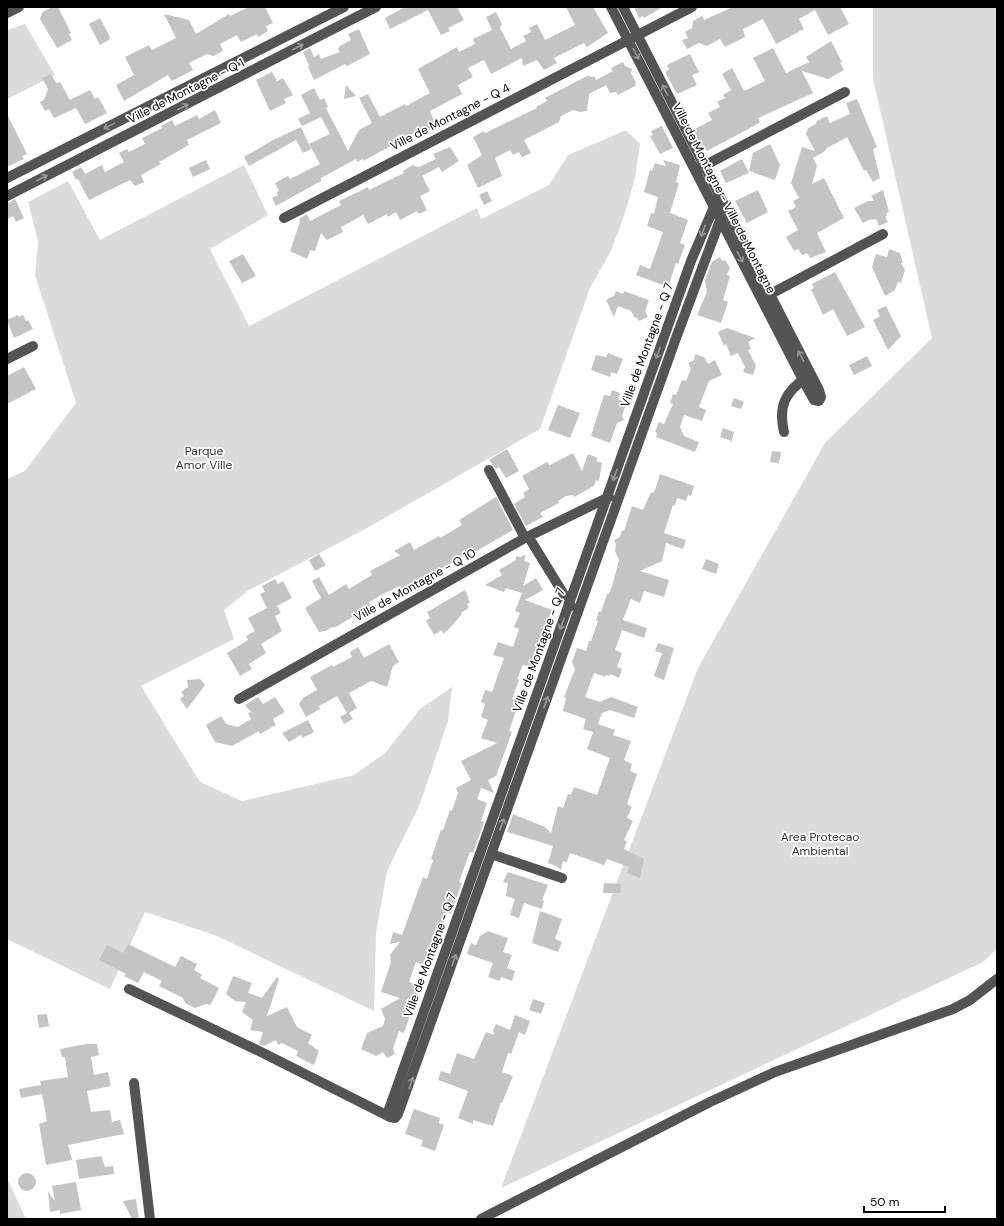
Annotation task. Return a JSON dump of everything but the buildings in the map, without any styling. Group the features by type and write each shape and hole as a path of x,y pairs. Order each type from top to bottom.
{"street":[{"path":"7,13 19,7"},
{"name":"Ville de Montagne - Q 1","path":"7,178 344,7"},
{"name":"Ville de Montagne - Q 1","path":"7,196 376,7"},
{"name":"Ville de Montagne - Ville de Montagne","path":"612,7 633,37 700,168 713,205 762,299 806,377 819,390 820,400 817,402 814,400 806,377 771,294 719,195 700,168"},
{"name":"Ville de Montagne - Ville de Montagne","path":"623,7 633,37"},
{"name":"Ville de Montagne - Q 4","path":"284,218 692,7"},
{"path":"700,168 845,92"},
{"path":"152,104 158,120"},
{"name":"Ville de Montagne - Q 7","path":"719,195 713,205 689,268 606,498 491,838 491,854 401,1109 395,1118 387,1115 491,838 577,614 725,207"},
{"path":"762,299 883,234"},
{"path":"7,359 33,346"},
{"path":"784,432 781,418 782,404 806,377"},
{"path":"489,470 527,537 569,604 577,614"},
{"name":"Ville de Montagne - Q 10","path":"239,699 527,537 606,498 621,494"},
{"path":"491,854 562,878"},
{"path":"481,1219 710,1102 775,1072 953,1009 970,1000 997,979"},
{"path":"129,989 261,1052 387,1115"},
{"path":"134,1083 150,1219"}],"green space":[{"name":"Area Protecao Ambiental","path":"873,7 997,7 997,949 983,962 501,1188 698,668 825,443 932,338 873,79"},
{"path":"25,24 55,75 7,99 7,30"},
{"name":"Parque Amor Ville","path":"626,130 640,144 635,178 625,213 611,251 590,288 540,429 369,527 249,590 224,610 234,639 141,686 200,782 242,801 354,775 385,753 420,709 452,687 448,721 420,804 387,871 376,933 374,1011 217,936 145,912 110,989 7,939 7,479 25,471 76,403 35,275 38,241 28,202 68,181 100,240 244,165 268,215 210,249 249,326 477,208 481,219 549,185 568,155"},
{"path":"7,1178 26,1219 7,1219"}]}
